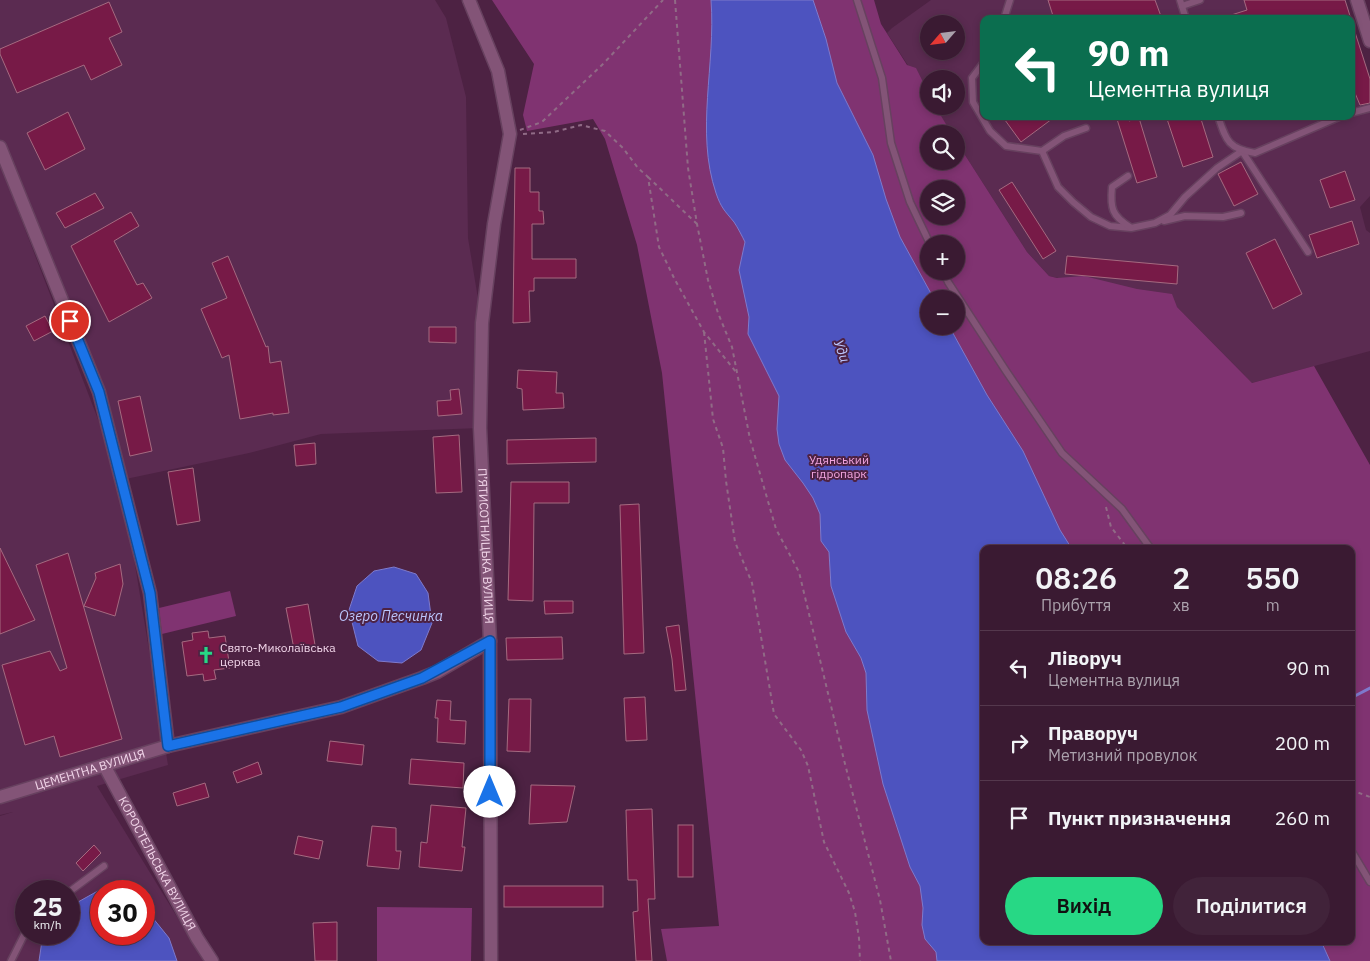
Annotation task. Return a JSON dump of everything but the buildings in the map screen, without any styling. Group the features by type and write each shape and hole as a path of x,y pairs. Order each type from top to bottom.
{"street":[{"path":"470,0 498,71 510,134"},
{"path":"1357,0 1370,41"},
{"name":"П’ЯТИСОТНИЦЬКА ВУЛИЦЯ","path":"490,961 490,641 480,428 482,323 494,224 510,134"},
{"path":"0,147 99,392 150,593 168,746"},
{"name":"ЦЕМЕНТНА ВУЛИЦЯ","path":"0,797 168,746 341,707 422,678 490,641"},
{"name":"КОРОСТЕЛЬСЬКА ВУЛИЦЯ","path":"104,765 197,938 212,961"}],"lane":[{"path":"857,0 882,78 891,143 910,202 926,235"},
{"path":"1005,15 1010,0"},
{"path":"1185,15 1181,3 1200,0"},
{"path":"980,67 972,78 973,102 980,114"},
{"path":"1355,112 1370,108"},
{"path":"984,120 990,131 1006,146 1042,151 1064,136 1086,128"},
{"path":"1219,120 1228,143 1242,151 1255,153 1332,120"},
{"path":"1042,151 1058,187 1091,217 1110,226 1131,228 1185,216 1223,217 1240,213"},
{"path":"1155,223 1170,215 1185,197 1217,168 1242,151"},
{"path":"1242,151 1308,252"},
{"path":"1128,176 1112,187 1111,201 1117,219 1131,228"},
{"path":"947,280 1062,453 1122,509 1148,545"},
{"path":"1355,857 1370,882"},
{"path":"80,884 104,866"},
{"path":"11,961 19,945"}],"path":[{"path":"510,134 542,122 604,63 663,0"},
{"path":"675,0 688,168 696,224 708,280 718,313 732,347 750,439 776,528 799,572 880,900 891,961"},
{"path":"510,134 554,132 581,125 605,131 623,148 638,168 696,224"},
{"path":"648,177 659,247 704,332 738,374"},
{"path":"704,332 713,419 723,448 735,542 752,583 774,714 800,750 808,766 824,842 855,912 860,961"},
{"path":"1101,490 1111,527 1125,545"},
{"path":"1355,791 1370,797"}],"shaded area":[{"path":"0,0 435,0 446,18 466,97 468,238 482,323 480,428 321,434 249,453 121,480 168,765 97,786 154,880 90,880 90,945 155,945 155,881 204,961 0,961 0,816 13,812 0,815 0,164 119,474 99,392 0,147"},
{"path":"931,0 1345,0 1350,15 980,15 980,120 1355,120 1355,32 1370,79 1370,196 1360,207 1366,230 1370,233 1370,351 1252,383 1173,303 1049,276 1027,252 965,155 965,125 946,125 940,115 965,115 965,70 920,70 920,84 887,33"}],"green space":[{"name":"Удянський гідропарк","path":"492,0 874,0 881,24 907,65 916,68 920,76 920,115 940,115 947,125 920,125 920,170 965,170 965,155 1027,252 1049,276 1057,278 1084,276 1137,289 1172,294 1177,307 1252,383 1314,366 1370,465 1370,961 667,961 661,929 719,926 662,373 637,245 605,139 593,119 527,131 523,115 534,64"},
{"path":"230,591 236,616 162,634 159,608"},
{"path":"377,907 472,908 471,961 377,961"}],"water":[{"name":"Уди","path":"711,0 813,0 826,39 837,83 873,155 900,237 920,273 920,280 924,280 929,290 920,290 920,335 954,335 987,395 1023,451 1060,530 1069,545 980,545 980,945 1323,945 1330,961 937,961 936,952 925,939 922,925 923,908 920,886 910,867 883,784 867,710 866,673 861,658 846,632 831,586 829,552 821,541 820,514 813,498 785,460 779,444 777,429 779,396 748,334 749,317 739,270 745,242 718,198 710,170 707,122 711,49"},
{"name":"Озеро Песчинка","path":"394,567 416,574 428,593 432,623 421,650 402,663 378,661 358,646 349,610 357,586 374,571"},
{"path":"90,895 90,945 155,945 155,921 169,938 177,961 39,961 41,945 80,945 80,901"}],"waterway":[{"path":"1355,696 1370,688"}],"place":[{"name":"Свято-Миколаївська церква","path":"206,655"}],"route":[{"path":"70,321 99,392 150,593 168,746 341,707 437,672 490,641 490,792"}]}
